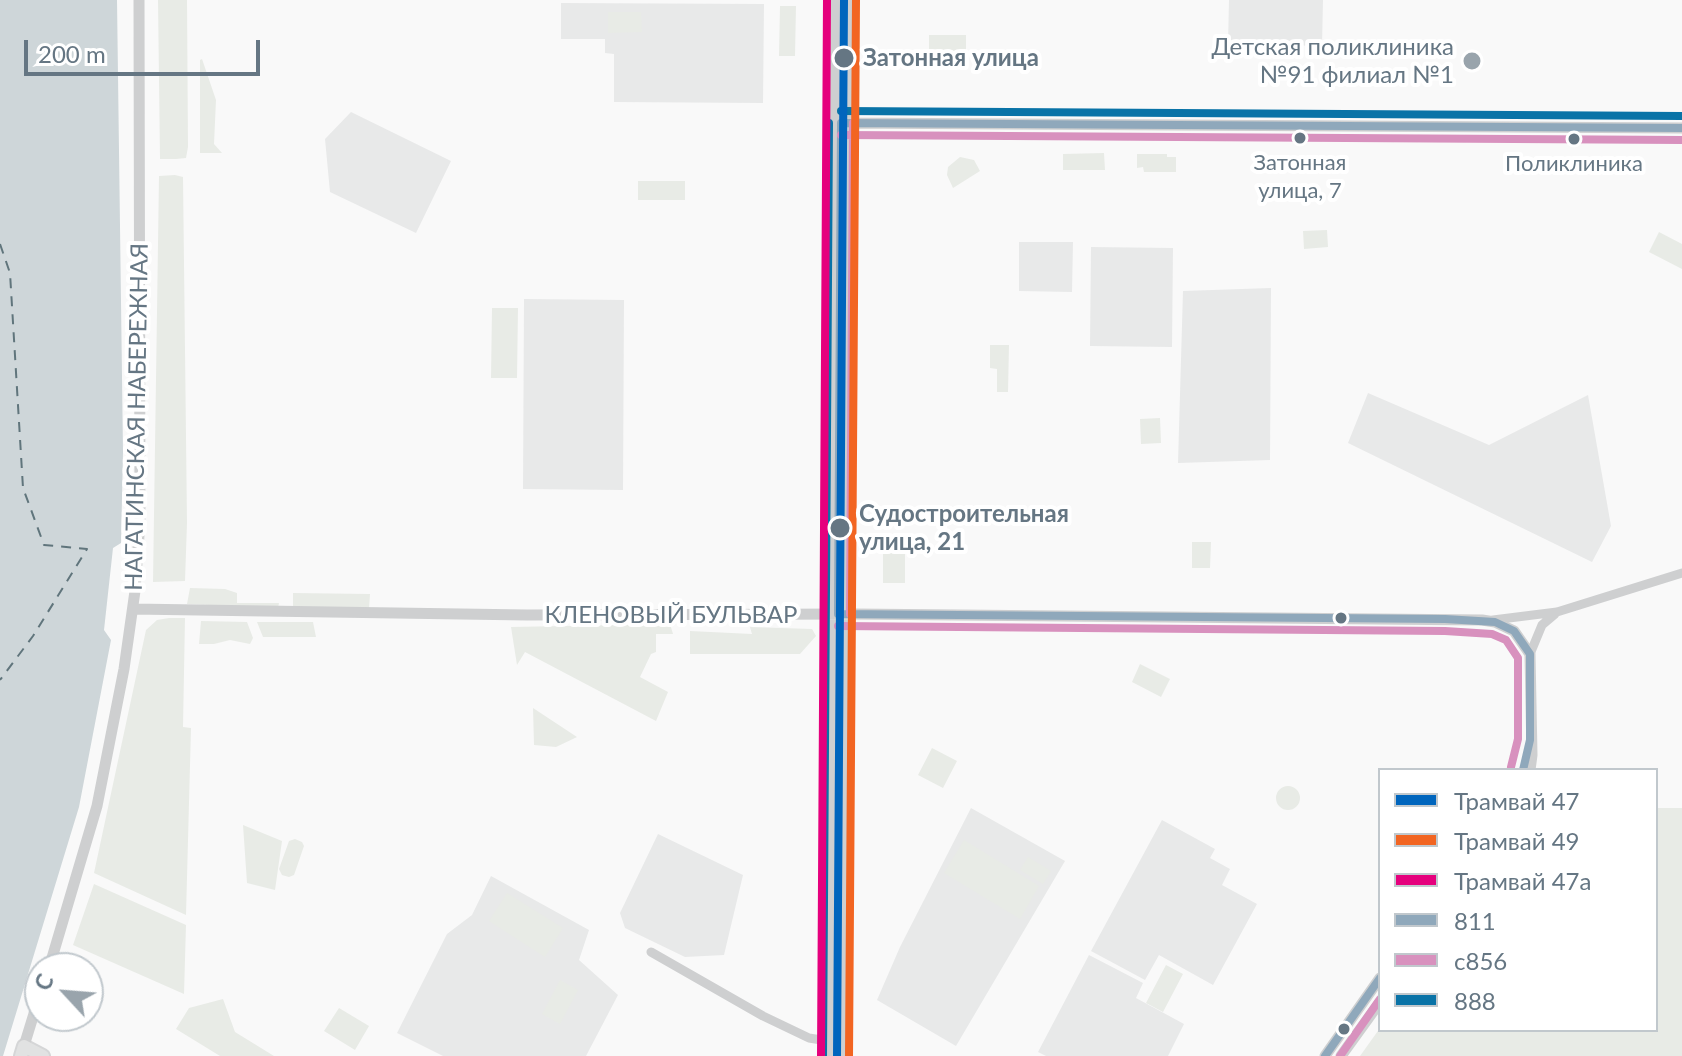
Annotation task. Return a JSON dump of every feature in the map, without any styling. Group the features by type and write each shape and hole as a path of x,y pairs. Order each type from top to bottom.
{"main road":[{"path":"23,1051 43,1056"}],"street":[{"name":"НАГАТИНСКАЯ НАБЕРЕЖНАЯ","path":"54,952 97,806 119,699 133,609 140,521 139,0"},
{"path":"829,1056 835,1042 838,614 841,123 836,0"},
{"path":"841,123 848,0"},
{"path":"841,123 1682,128"},
{"name":"КЛЕНОВЫЙ БУЛЬВАР","path":"133,609 527,615 838,614 1482,620 1557,612 1682,573"},
{"path":"1530,768 1530,654 1542,625 1557,612"},
{"path":"1482,620 1504,625 1514,631 1530,654"},
{"path":"1523,768 1530,740"},
{"path":"651,952 763,1016 809,1038 835,1042"},
{"path":"1325,1056 1378,981"},
{"path":"1341,1056 1378,1005"},
{"path":"835,1042 841,1056"}],"shaded area":[{"path":"0,0 117,0 123,452 121,543 113,548 104,630 111,640 79,807 35,952 24,952 24,987 3,1056 0,1056"},
{"path":"158,0 187,0 186,158 160,159"},
{"path":"1229,0 1323,0 1322,46 1228,44"},
{"path":"561,3 764,4 763,103 614,102 614,54 605,53 605,39 561,39"},
{"path":"780,6 796,6 795,56 779,56"},
{"path":"608,12 641,12 642,32 608,33"},
{"path":"929,35 966,35 966,54 929,55"},
{"path":"202,59 216,100 214,144 222,153 200,153"},
{"path":"351,112 451,161 416,233 330,192 325,139"},
{"path":"1104,153 1105,170 1063,170 1063,154"},
{"path":"1137,154 1176,157 1176,172 1144,172 1143,167 1137,168"},
{"path":"960,157 974,160 980,171 953,188 947,175 948,167"},
{"path":"159,176 183,177 185,581 153,582"},
{"path":"638,181 685,181 685,200 638,200"},
{"path":"1327,230 1328,247 1304,249 1303,231"},
{"path":"1659,232 1682,244 1682,269 1649,252"},
{"path":"1019,242 1073,242 1072,292 1019,291"},
{"path":"1091,247 1173,248 1172,347 1090,346"},
{"path":"1271,288 1270,460 1178,463 1183,291"},
{"path":"524,299 624,300 623,490 523,489"},
{"path":"492,308 518,308 517,378 491,378"},
{"path":"990,345 1009,345 1008,392 997,392 997,369 990,368"},
{"path":"1368,393 1489,445 1588,395 1611,526 1592,562 1348,443"},
{"path":"1160,418 1161,443 1141,444 1140,419"},
{"path":"1192,542 1211,542 1210,568 1192,568"},
{"path":"883,552 905,552 905,583 883,583"},
{"path":"190,588 225,589 237,593 237,603 279,603 278,608 187,604"},
{"path":"293,593 370,594 369,609 293,607"},
{"path":"185,618 183,727 191,728 186,915 94,873 146,630 157,620"},
{"path":"201,621 247,622 253,638 250,644 230,640 199,644"},
{"path":"257,622 313,622 316,637 263,637"},
{"path":"670,624 673,634 656,634 656,652 651,654 640,677 668,692 656,721 525,652 517,665 511,627"},
{"path":"750,627 812,629 816,636 800,654 690,654 690,631 752,634"},
{"path":"1140,664 1170,679 1161,697 1132,682"},
{"path":"533,708 577,737 556,747 534,745"},
{"path":"932,748 957,761 943,788 918,775"},
{"path":"1288,786 1297,789 1300,798 1297,807 1288,810 1279,807 1276,798 1279,789"},
{"path":"971,808 1065,861 956,1046 877,1000 900,947"},
{"path":"1658,808 1682,808 1682,1056 1360,1056 1378,1031 1658,1032"},
{"path":"1162,820 1215,849 1210,858 1230,869 1222,885 1257,904 1213,985 1159,955 1145,980 1091,951"},
{"path":"243,825 282,841 275,890 247,883"},
{"path":"658,834 743,875 724,955 685,957 625,928 620,913"},
{"path":"295,839 304,846 294,875 289,877 282,875 279,869 289,841"},
{"path":"964,840 1039,886 1020,919 944,873"},
{"path":"1028,857 1051,871 1043,884 1020,870"},
{"path":"491,876 589,930 579,960 618,995 586,1056 443,1056 397,1033 447,934 472,915"},
{"path":"94,884 186,925 184,994 104,959 104,952 89,952 73,945"},
{"path":"507,893 563,928 545,957 489,921"},
{"path":"1089,955 1143,983 1136,998 1184,1024 1168,1056 1046,1056 1038,1052"},
{"path":"1166,965 1183,974 1163,1012 1146,1003"},
{"path":"560,980 578,990 560,1024 542,1014"},
{"path":"223,999 235,1032 274,1056 220,1056 176,1029 189,1008"},
{"path":"339,1008 369,1026 355,1050 324,1031"}],"ferry route":[{"path":"0,244 10,273 23,488 44,545 87,549 33,636 0,680"}],"tram line":[{"name":"47а","path":"821,1056 827,0"},
{"name":"47","path":"837,1056 844,0"},
{"name":"49","path":"849,1056 856,0"}],"transit line":[{"name":"888","path":"841,111 1682,116"},
{"name":"888","path":"823,1056 829,123"},
{"name":"811","path":"841,123 1682,128"},
{"name":"811","path":"838,614 841,123"},
{"name":"с856","path":"850,614 853,123"},
{"name":"с856","path":"841,135 1682,140"},
{"name":"811","path":"838,614 1495,622 1514,631 1530,654 1530,740 1523,768"},
{"name":"с856","path":"838,626 1445,631 1492,634 1506,640 1518,658 1518,739 1511,767"},
{"name":"811","path":"1325,1056 1378,981"},
{"name":"с856","path":"1340,1056 1378,1002"}],"place":[{"name":"Затонная улица","path":"844,58"},
{"name":"Детская поликлиника №91 филиал №1","path":"1472,61"},
{"name":"Затонная улица, 7","path":"1300,138"},
{"name":"Поликлиника","path":"1574,139"},
{"name":"Судостроительная улица, 21","path":"840,528"}]}
